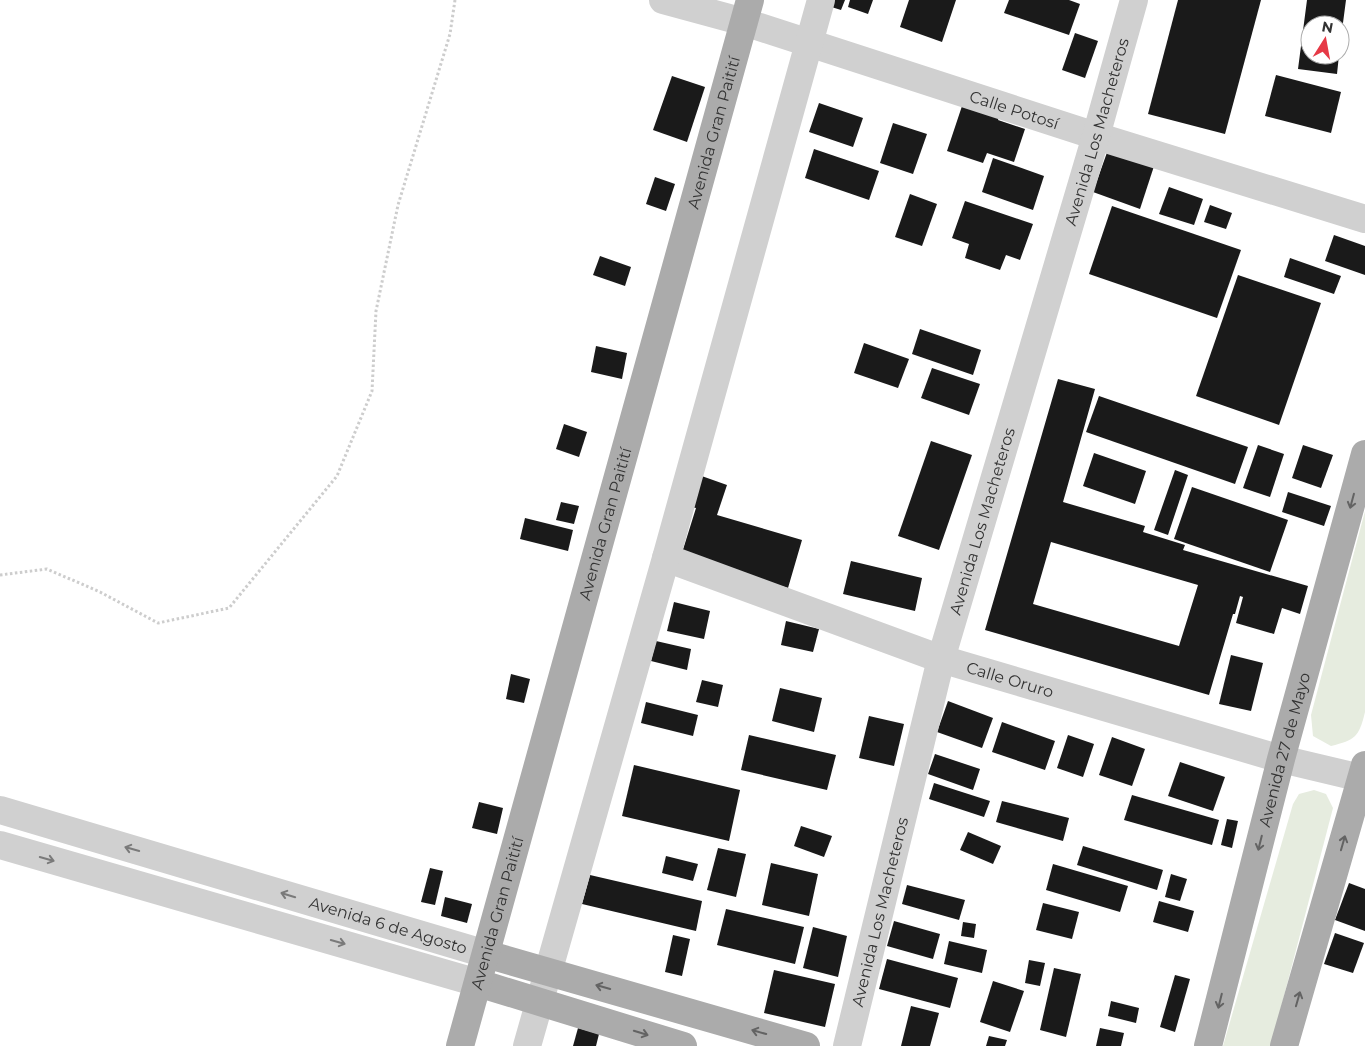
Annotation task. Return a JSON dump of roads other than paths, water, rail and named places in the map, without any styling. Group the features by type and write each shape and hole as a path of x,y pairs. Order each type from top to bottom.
{"main road":[{"name":"Avenida Gran Paitití","path":"460,1046 747,11"},
{"name":"Avenida 27 de Mayo","path":"1208,1046 1281,759 1365,454"},
{"path":"1284,1046 1364,774"},
{"name":"Avenida 6 de Agosto","path":"486,954 806,1046"},
{"name":"Avenida 6 de Agosto","path":"478,983 683,1046"}],"street":[{"name":"Calle Potosí","path":"663,0 747,11 808,43 1365,220"},
{"path":"527,1046 666,558 820,0"},
{"name":"Avenida Los Macheteros","path":"847,1046 941,659 1096,136 1134,0"},
{"name":"Calle Oruro","path":"666,558 941,659 1281,759 1364,774"},
{"name":"Avenida 6 de Agosto","path":"0,810 486,954"},
{"name":"Avenida 6 de Agosto","path":"0,845 478,983"},
{"path":"199,902 209,872"}]}
